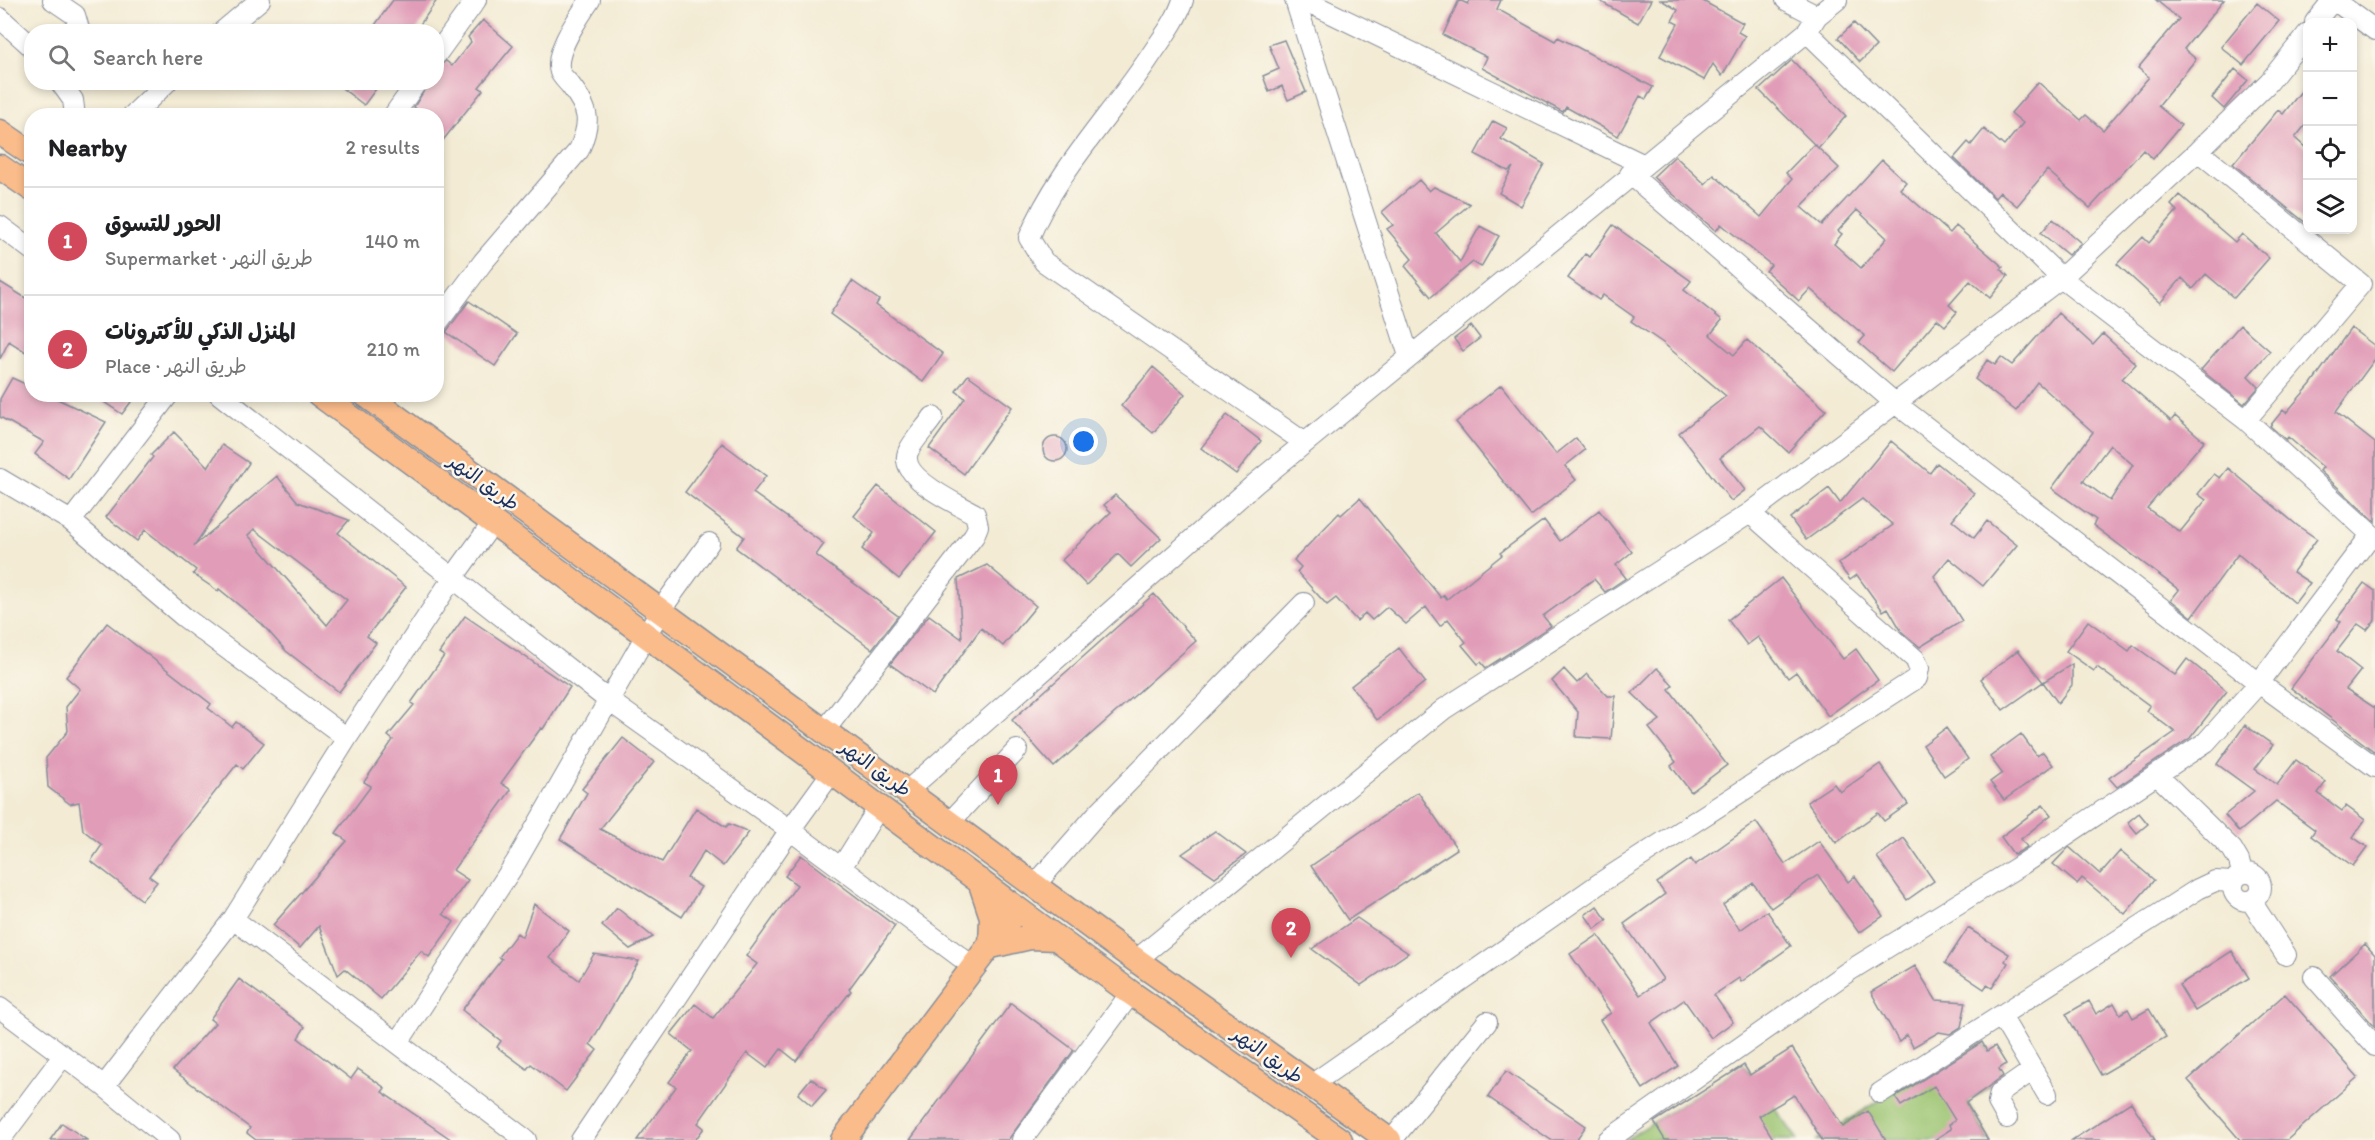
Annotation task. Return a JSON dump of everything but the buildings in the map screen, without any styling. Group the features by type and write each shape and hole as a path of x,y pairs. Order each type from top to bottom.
{"main road":[{"path":"0,132 24,148"},
{"path":"0,167 24,184"},
{"name":"طريق النهر","path":"330,402 1131,993 1340,1140"},
{"name":"طريق النهر","path":"381,402 660,611 1136,960 1390,1140"},
{"path":"980,881 992,917 991,946"},
{"path":"843,1140 975,968 1017,909"},
{"path":"991,946 1030,937 1056,938"}],"street":[{"path":"53,0 75,15 78,24"},
{"path":"231,17 260,0"},
{"path":"444,314 483,262 579,150 588,130 587,108 560,72 560,57 568,35 590,0"},
{"path":"1183,0 1179,13 1145,65 1042,205 1029,238 1044,262 1305,442"},
{"path":"1295,0 1409,356"},
{"path":"1304,0 1636,169 1895,403 2259,683 2375,767"},
{"path":"1608,1140 1849,971 2021,865 2206,742 2259,683 2373,537 2246,420 2061,278 1786,0"},
{"path":"907,791 1305,442 1812,24 1837,0"},
{"path":"2318,18 2334,0 2375,30"},
{"path":"444,43 472,2"},
{"path":"0,18 24,40"},
{"path":"1136,960 1444,709 1750,513 2061,278 2269,82 2303,38"},
{"path":"140,108 159,90"},
{"path":"399,108 411,90"},
{"path":"2198,151 2368,290 2246,420"},
{"path":"0,226 24,244"},
{"path":"70,521 164,402"},
{"path":"229,402 608,700 790,830 975,968"},
{"path":"825,730 974,536 978,526 975,514 914,477 907,465 908,452 933,417"},
{"path":"0,479 70,521 184,617 347,738"},
{"path":"1311,1085 1602,881 1917,678 1919,668 1915,659 1750,513"},
{"path":"104,1086 233,919 347,738 452,579 494,521"},
{"path":"398,1043 516,862 660,611 709,543"},
{"path":"1035,885 1097,814 1304,603"},
{"path":"950,822 1017,750"},
{"path":"581,1140 790,830 832,772"},
{"path":"2158,776 2232,849 2239,861 2237,878"},
{"path":"841,868 879,807"},
{"path":"1880,1093 2207,883 2255,875 2261,886 2257,898 2251,901 2286,955"},
{"path":"233,919 526,1140"},
{"path":"2314,977 2375,1046"},
{"path":"1022,1140 1131,993"},
{"path":"0,1008 104,1086 170,1140"},
{"path":"2001,1016 2048,1094"},
{"path":"1390,1140 1487,1022"},
{"path":"0,1140 63,1056"},
{"path":"2007,1118 1998,1102 2000,1093 2033,1070"}],"green space":[{"path":"1980,1037 2005,1077 1967,1102 1989,1140 1817,1140"},
{"path":"1744,1065 1798,1140 1625,1140"}],"place":[{"name":"الحور للتسوق","path":"998,805"},
{"name":"المنزل الذكي للأكترونات","path":"1291,958"}]}
